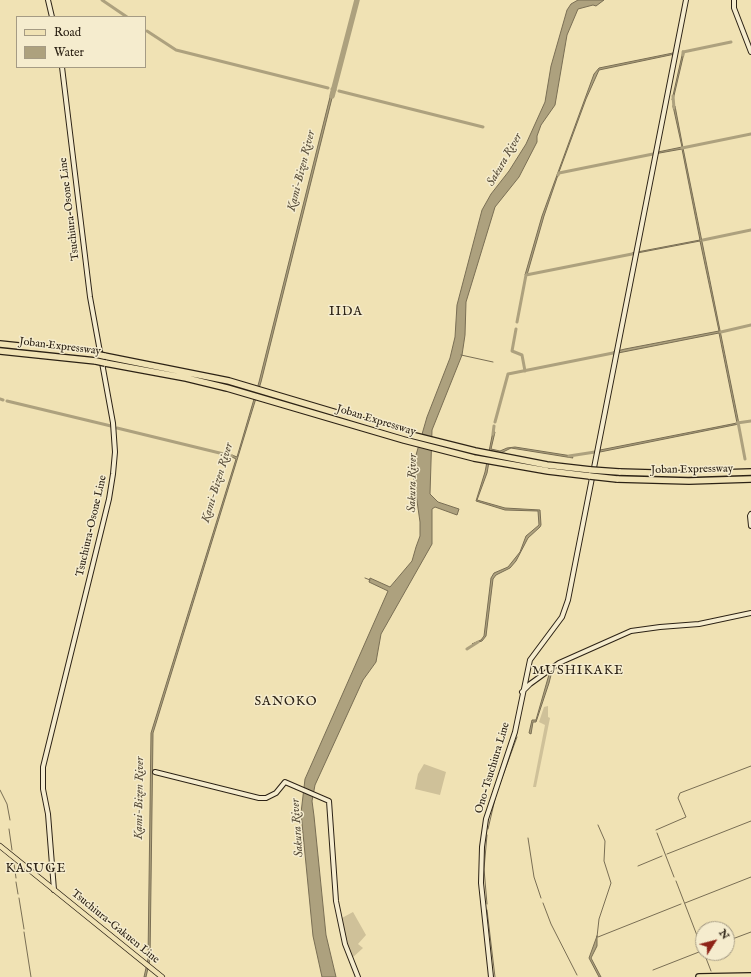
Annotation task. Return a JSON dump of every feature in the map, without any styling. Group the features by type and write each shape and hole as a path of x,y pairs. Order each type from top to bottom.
{"highway":[{"name":"Joban Expressway","path":"0,344 95,354 229,381 407,434 505,457 591,470 619,472 688,474 751,472"},
{"name":"Joban Expressway","path":"0,351 96,361 186,378 275,401 404,440 503,464 617,479 689,481 751,479"},
{"path":"699,977 751,976"}],"main road":[{"path":"48,0 52,16"},
{"name":"Ono-Tsuchiura Line","path":"491,977 481,883 482,843 489,808 515,732 530,660 562,617 568,600 686,0"},
{"path":"734,0 734,8 751,52"},
{"name":"Tsuchiura-Osone Line","path":"54,890 48,814 43,790 43,767 108,504 114,474 113,423 89,290 62,68"},
{"path":"751,514 751,526"},
{"path":"522,693 530,684 559,663 631,631 699,624 751,613"},
{"path":"155,772 259,798 266,798 276,793 287,782 329,801 336,901 345,944 358,977"},
{"name":"Tsuchiura-Gakuen Line","path":"0,846 162,977"}],"shaded area":[{"path":"548,706 548,717 550,718 536,787 533,787 545,725 539,722 544,707"},
{"path":"424,764 446,772 440,795 415,789 418,774"},
{"path":"353,912 366,935 358,944 363,948 351,959 340,919"}],"water":[{"path":"578,0 604,0 596,6 593,5 578,9 567,35 555,105 541,125 537,136 537,142 519,177 495,207 466,302 465,335 462,355 432,430 430,494 438,502 459,509 457,515 435,507 432,509 432,544 381,634 376,662 363,680 315,785 312,801 326,935 336,977 322,977 313,936 301,813 305,779 388,591 369,582 370,578 390,587 412,561 420,536 420,522 413,473 416,455 427,417 450,358 455,337 457,305 482,210 491,194 509,171 526,144 545,102 551,66 567,10 571,4"},
{"path":"683,51 684,53 672,100"},
{"path":"673,53 675,54 599,70 586,99 559,172 544,216 527,275 525,275 542,216 594,74 599,68"},
{"path":"332,89 334,90 261,382 153,733 150,959 146,977 144,977 148,959 151,733 236,459 232,457 232,455 237,457 259,382"},
{"path":"673,106 675,106 739,424 595,453 595,451 737,423 719,333 613,354 613,352 625,349 719,331 700,241 632,254 700,240 682,149 653,153 682,147"},
{"path":"493,431 495,432 491,449 500,451 507,448 515,447 572,456 573,458 511,448 501,453 491,451 487,473 477,500 505,508 540,510 541,525 528,538 516,561 510,568 496,575 493,579 486,636 482,641 472,644 481,640 484,636 491,578 494,573 508,567 520,552 526,536 539,525 538,511 505,510 476,501 485,472"},
{"path":"550,671 552,671 549,683 536,722 533,722 531,734 529,733 532,720 536,720"},
{"path":"597,936 597,946 591,958 601,977 599,977 589,958"}],"waterway":[{"path":"102,0 126,16"},
{"name":"Kami-Bizen River","path":"332,96 357,0"},
{"path":"147,31 176,50 328,88"},
{"path":"683,55 683,52 731,42"},
{"path":"339,91 483,127"},
{"path":"673,96 674,108"},
{"path":"682,148 751,134"},
{"path":"558,175 559,173 653,154"},
{"path":"703,240 751,230"},
{"path":"517,322 526,275 632,254"},
{"path":"721,332 751,325"},
{"path":"516,329 512,351 522,355 525,371"},
{"path":"495,422 508,374 613,353"},
{"path":"461,355 493,362"},
{"path":"7,401 111,426"},
{"path":"737,423 751,421"},
{"path":"738,422 745,459"},
{"path":"493,434 494,426"},
{"path":"117,428 232,456"},
{"path":"569,456 595,452"},
{"path":"365,578 370,580"},
{"path":"467,649 478,642"},
{"path":"498,789 517,737"},
{"path":"656,830 686,817 678,798 680,793 751,766"},
{"path":"0,790 7,804 10,820"},
{"path":"488,829 496,795"},
{"path":"667,854 751,821"},
{"path":"597,937 599,919 611,883 604,861 605,841 598,825"},
{"path":"9,829 12,850"},
{"path":"657,833 674,877"},
{"path":"487,835 484,869 487,904"},
{"path":"528,838 534,877 541,898"},
{"path":"638,866 662,856"},
{"path":"14,863 16,878"},
{"path":"685,903 751,877"},
{"path":"676,881 695,930"},
{"path":"16,882 18,894"},
{"path":"19,898 24,929"},
{"path":"543,903 551,924 577,975"},
{"path":"598,937 681,904"},
{"path":"487,910 495,977"},
{"path":"24,932 31,977"},
{"path":"735,938 751,932"},
{"path":"653,970 695,954"},
{"path":"707,961 711,971"}],"district":[{"name":"IIDA","path":"346,312"},
{"name":"MUSHIKAKE","path":"578,671"},
{"name":"SANOKO","path":"286,702"},
{"name":"KASUGE","path":"36,869"}],"water label":[{"name":"Sakura River","path":"505,160"},
{"name":"Sakura River","path":"413,483"},
{"name":"Sakura River","path":"298,828"}]}
